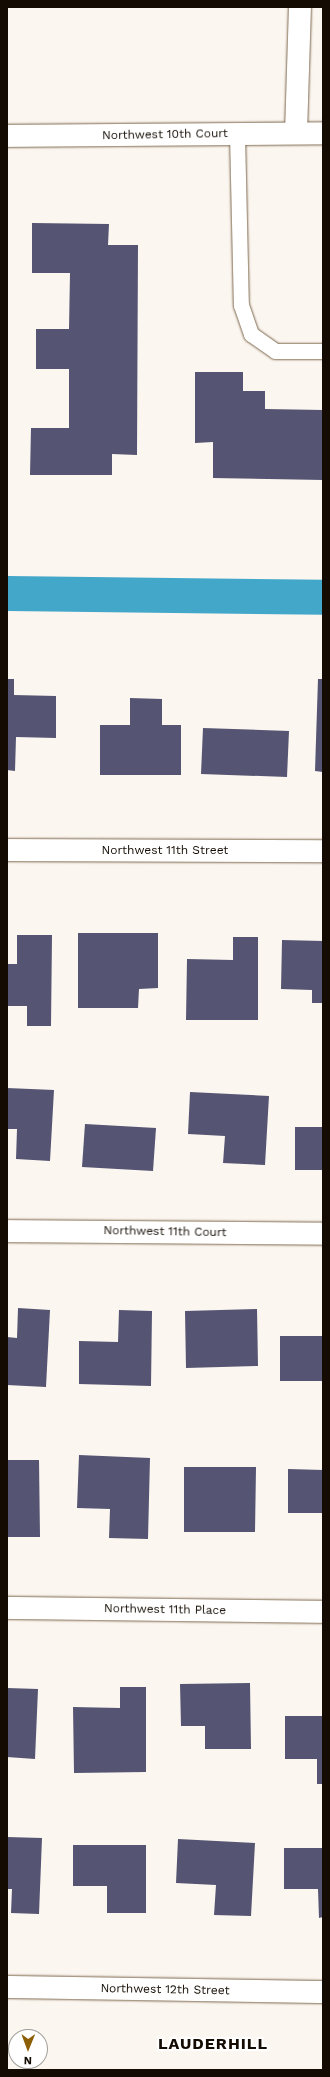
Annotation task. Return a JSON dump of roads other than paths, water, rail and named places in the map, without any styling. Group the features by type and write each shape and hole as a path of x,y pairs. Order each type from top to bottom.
{"street":[{"path":"296,133 300,7"},
{"name":"Northwest 10th Court","path":"7,136 323,133"},
{"name":"Northwest 11th Street","path":"7,850 323,851"},
{"name":"Northwest 11th Court","path":"7,1231 323,1234"},
{"name":"Northwest 11th Place","path":"7,1608 323,1612"},
{"name":"Northwest 12th Street","path":"7,1987 323,1992"}],"lane":[{"path":"237,134 240,305 251,334 275,350 323,351"}],"waterway":[{"path":"7,593 323,597"}],"district":[{"name":"LAUDERHILL","path":"213,2044"}]}
